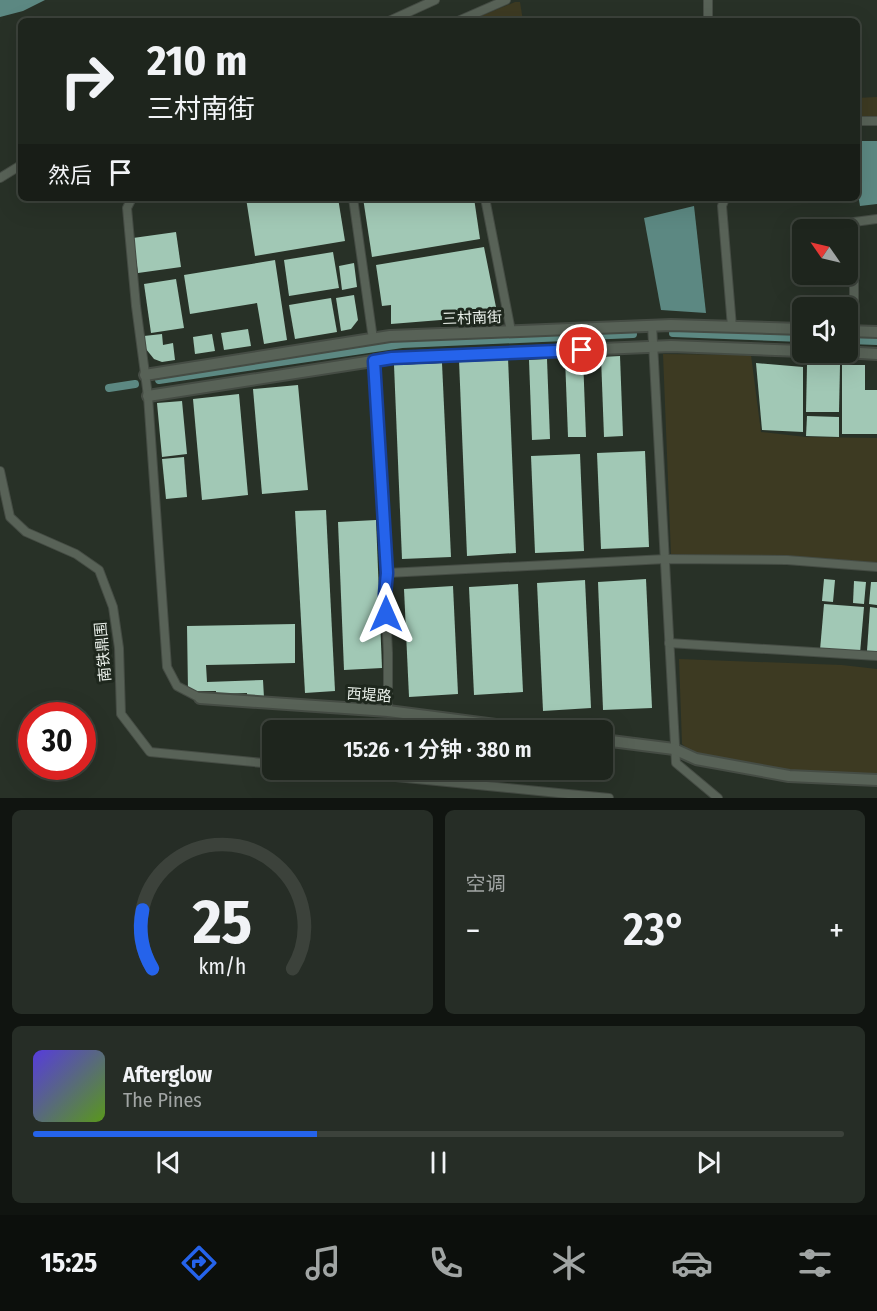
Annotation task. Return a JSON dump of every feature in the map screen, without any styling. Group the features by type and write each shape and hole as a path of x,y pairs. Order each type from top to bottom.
{"street":[{"path":"396,18 435,0"},
{"path":"465,18 506,0"},
{"path":"708,0 708,18"},
{"path":"860,122 877,121"},
{"path":"0,178 18,167"},
{"path":"130,201 127,208 136,306 148,396 167,667 177,686 200,698"},
{"path":"353,201 373,339"},
{"path":"486,201 511,331"},
{"path":"724,201 722,206 732,327"},
{"path":"852,297 854,222 877,219"},
{"path":"652,325 676,764 718,798"},
{"name":"三村南街","path":"145,375 390,336 652,325 792,329"},
{"path":"858,331 877,332"},
{"path":"148,396 404,358 653,347 792,351"},
{"path":"858,353 877,354"},
{"path":"374,361 387,573 385,594 388,711"},
{"name":"南铁鼎围","path":"0,471 10,517 26,532 76,554 99,570 113,608 119,648 121,714 150,752 262,763"},
{"path":"387,573 666,559 787,560 877,567"},
{"path":"669,643 877,656"},
{"name":"西堤路","path":"200,698 388,711 458,720"},
{"path":"613,741 674,749 696,759 789,776 877,780"},
{"path":"426,780 609,798"}],"shaded area":[{"path":"515,2 520,2 523,18 476,18"},
{"path":"877,97 877,116 860,116 860,98"},
{"path":"663,354 751,355 761,432 806,437 877,438 877,563 788,556 671,555"},
{"path":"679,659 842,665 877,669 877,775 790,772 697,756 682,744"}],"water":[{"path":"0,0 45,0 23,11 0,17"},
{"path":"860,141 877,141 877,204 860,206"},
{"path":"694,206 706,313 661,310 644,218"}],"building":[{"path":"246,201 338,201 345,241 255,256"},
{"path":"363,201 474,201 480,239 372,257"},
{"path":"176,232 181,267 138,273 133,238"},
{"path":"484,247 496,307 490,316 391,324 391,305 382,306 376,265"},
{"path":"333,252 339,288 289,296 284,260"},
{"path":"275,260 287,340 264,344 257,303 190,314 184,275"},
{"path":"354,263 357,287 342,290 339,266"},
{"path":"176,279 184,328 151,333 144,284"},
{"path":"354,295 358,320 351,329 341,331 336,298"},
{"path":"331,298 337,332 295,339 289,305"},
{"path":"248,329 251,346 224,350 221,333"},
{"path":"162,334 163,345 173,343 175,360 162,362 154,359 146,349 144,336"},
{"path":"212,334 215,351 195,354 193,337"},
{"path":"620,356 623,436 604,437 601,357"},
{"path":"565,357 583,357 586,437 568,437"},
{"path":"508,358 516,553 467,556 459,360"},
{"path":"547,359 550,439 532,440 529,360"},
{"path":"442,363 451,557 402,559 394,365"},
{"path":"756,363 803,367 803,432 762,430"},
{"path":"807,365 840,365 839,412 806,412"},
{"path":"842,365 865,365 865,390 877,390 877,434 842,434"},
{"path":"298,385 308,490 262,494 253,389"},
{"path":"239,394 248,495 202,500 193,399"},
{"path":"182,401 187,454 162,457 157,403"},
{"path":"807,416 839,417 839,437 806,436"},
{"path":"645,451 649,547 601,549 597,453"},
{"path":"580,454 584,551 535,553 531,456"},
{"path":"184,457 187,497 166,499 162,459"},
{"path":"326,510 335,691 305,693 295,511"},
{"path":"376,520 382,668 344,670 338,522"},
{"path":"646,579 652,708 603,710 598,582"},
{"path":"824,579 835,580 833,602 822,601"},
{"path":"585,580 591,708 543,711 537,583"},
{"path":"854,581 866,582 864,604 853,603"},
{"path":"871,582 877,582 877,605 869,604"},
{"path":"518,584 523,692 474,695 469,587"},
{"path":"453,586 458,694 409,697 404,589"},
{"path":"824,604 864,607 860,653 820,650"},
{"path":"870,607 877,608 877,652 867,651"},
{"path":"295,624 295,663 206,665 207,682 263,680 264,698 247,699 247,693 216,694 216,691 188,691 187,626"}],"waterway":[{"path":"673,333 792,338"},
{"path":"159,380 402,344 633,334"},
{"path":"858,340 877,341"},
{"path":"109,388 135,384"}],"route":[{"path":"386,614 387,573 374,361 392,358 582,350"}]}
